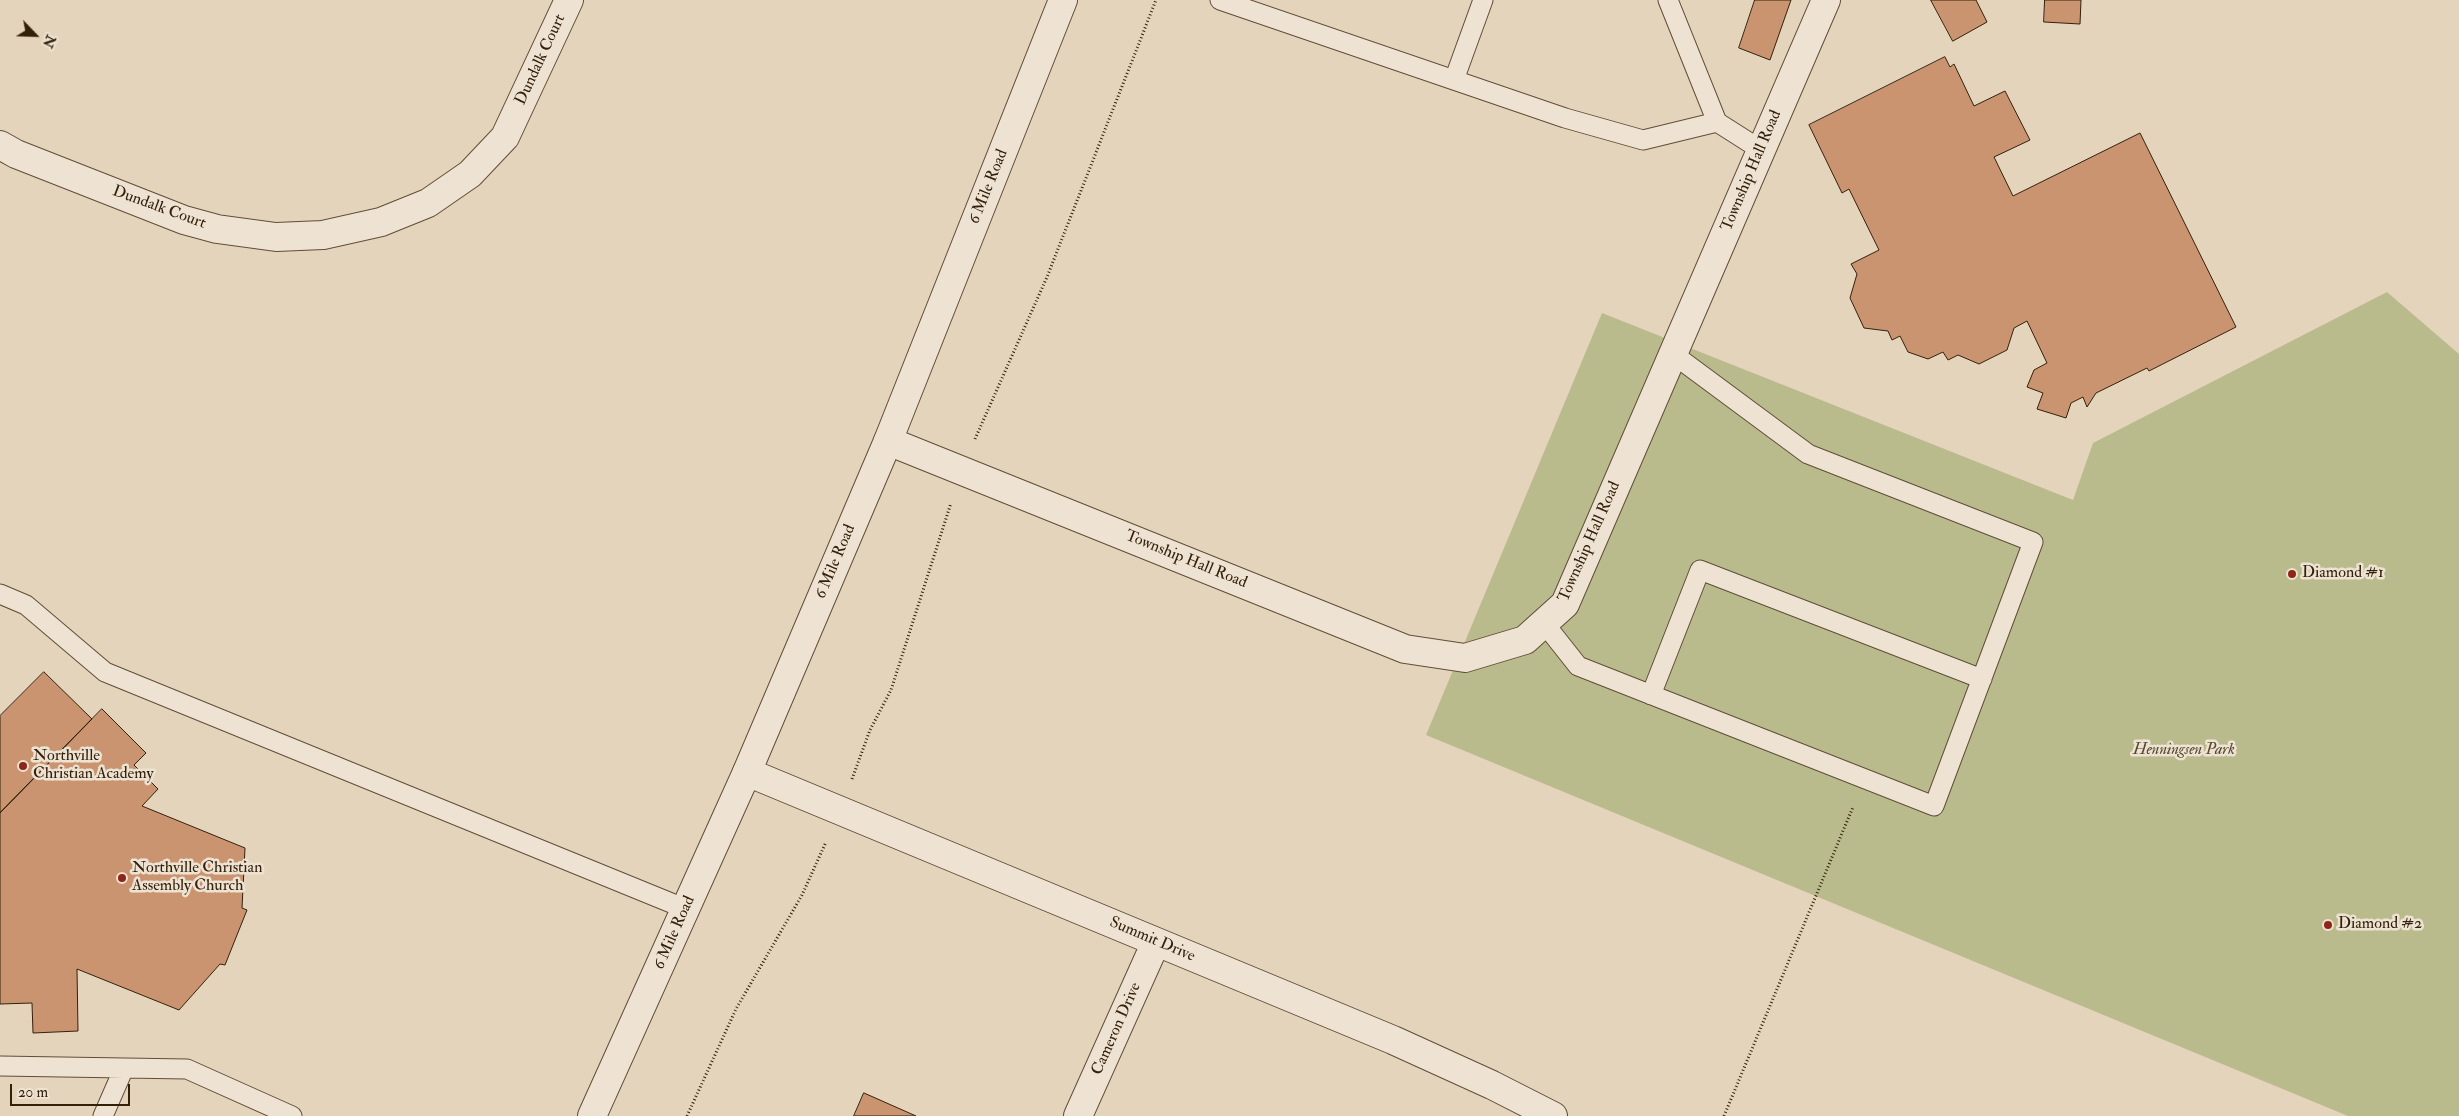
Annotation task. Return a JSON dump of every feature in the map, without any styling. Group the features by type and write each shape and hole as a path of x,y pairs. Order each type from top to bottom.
{"street":[{"name":"Dundalk Court","path":"0,145 16,154 175,216 217,229 276,237 324,235 381,222 428,203 470,174 505,137 569,0"},
{"name":"6 Mile Road","path":"592,1116 747,772 888,440 1063,0"},
{"name":"Township Hall Road","path":"888,440 1405,649 1465,658 1525,640 1565,604 1826,0"},
{"name":"Summit Drive","path":"747,772 1393,1040 1492,1084 1553,1116"},
{"name":"Cameron Drive","path":"1078,1116 1156,942"}],"lane":[{"path":"1220,0 1565,118 1643,140 1716,122"},
{"path":"1454,80 1483,0"},
{"path":"1668,0 1716,122 1761,150"},
{"path":"1544,623 1578,666 1934,806 2033,542 1808,454 1673,354"},
{"path":"1651,695 1700,570 1982,679"},
{"path":"0,594 26,604 105,672 686,909"},
{"path":"0,1066 187,1069 292,1116"},
{"path":"102,1116 124,1068"}],"path":[{"path":"687,1116 736,1009 802,895 840,811 870,730 891,690 962,469 1047,277 1156,0"},
{"path":"1724,1116 1865,779"}],"green space":[{"name":"Henningsen Park","path":"2387,292 2459,354 2459,1116 2348,1116 1426,735 1602,313 2073,500 2093,443"}],"building":[{"path":"1755,0 1791,0 1770,60 1739,48"},
{"path":"1931,0 1976,0 1987,22 1953,41"},
{"path":"2045,0 2081,0 2080,24 2044,22"},
{"path":"1945,57 1950,67 1954,64 1974,106 2005,91 2030,140 1994,157 2013,196 2140,133 2236,327 2149,371 2147,368 2096,393 2087,407 2083,397 2071,403 2066,418 2037,409 2043,393 2027,387 2034,370 2047,363 2027,321 2014,328 2007,350 1979,364 1958,355 1948,360 1943,352 1928,359 1908,352 1900,336 1892,340 1888,331 1864,328 1850,298 1857,274 1851,264 1879,250 1849,189 1842,193 1809,125"},
{"name":"Northville Christian Academy","path":"44,672 92,719 0,813 0,716"},
{"name":"Northville Christian Assembly Church","path":"102,709 146,753 134,765 158,789 142,806 245,848 242,908 247,910 225,965 220,964 179,1010 77,969 78,1031 33,1033 32,1003 0,1004 0,813"},
{"path":"864,1093 916,1116 854,1116"}],"place":[{"name":"Diamond #1","path":"2292,574"},
{"name":"Northville Christian Academy","path":"23,766"},
{"name":"Northville Christian Assembly Church","path":"122,878"},
{"name":"Diamond #2","path":"2328,925"}]}
